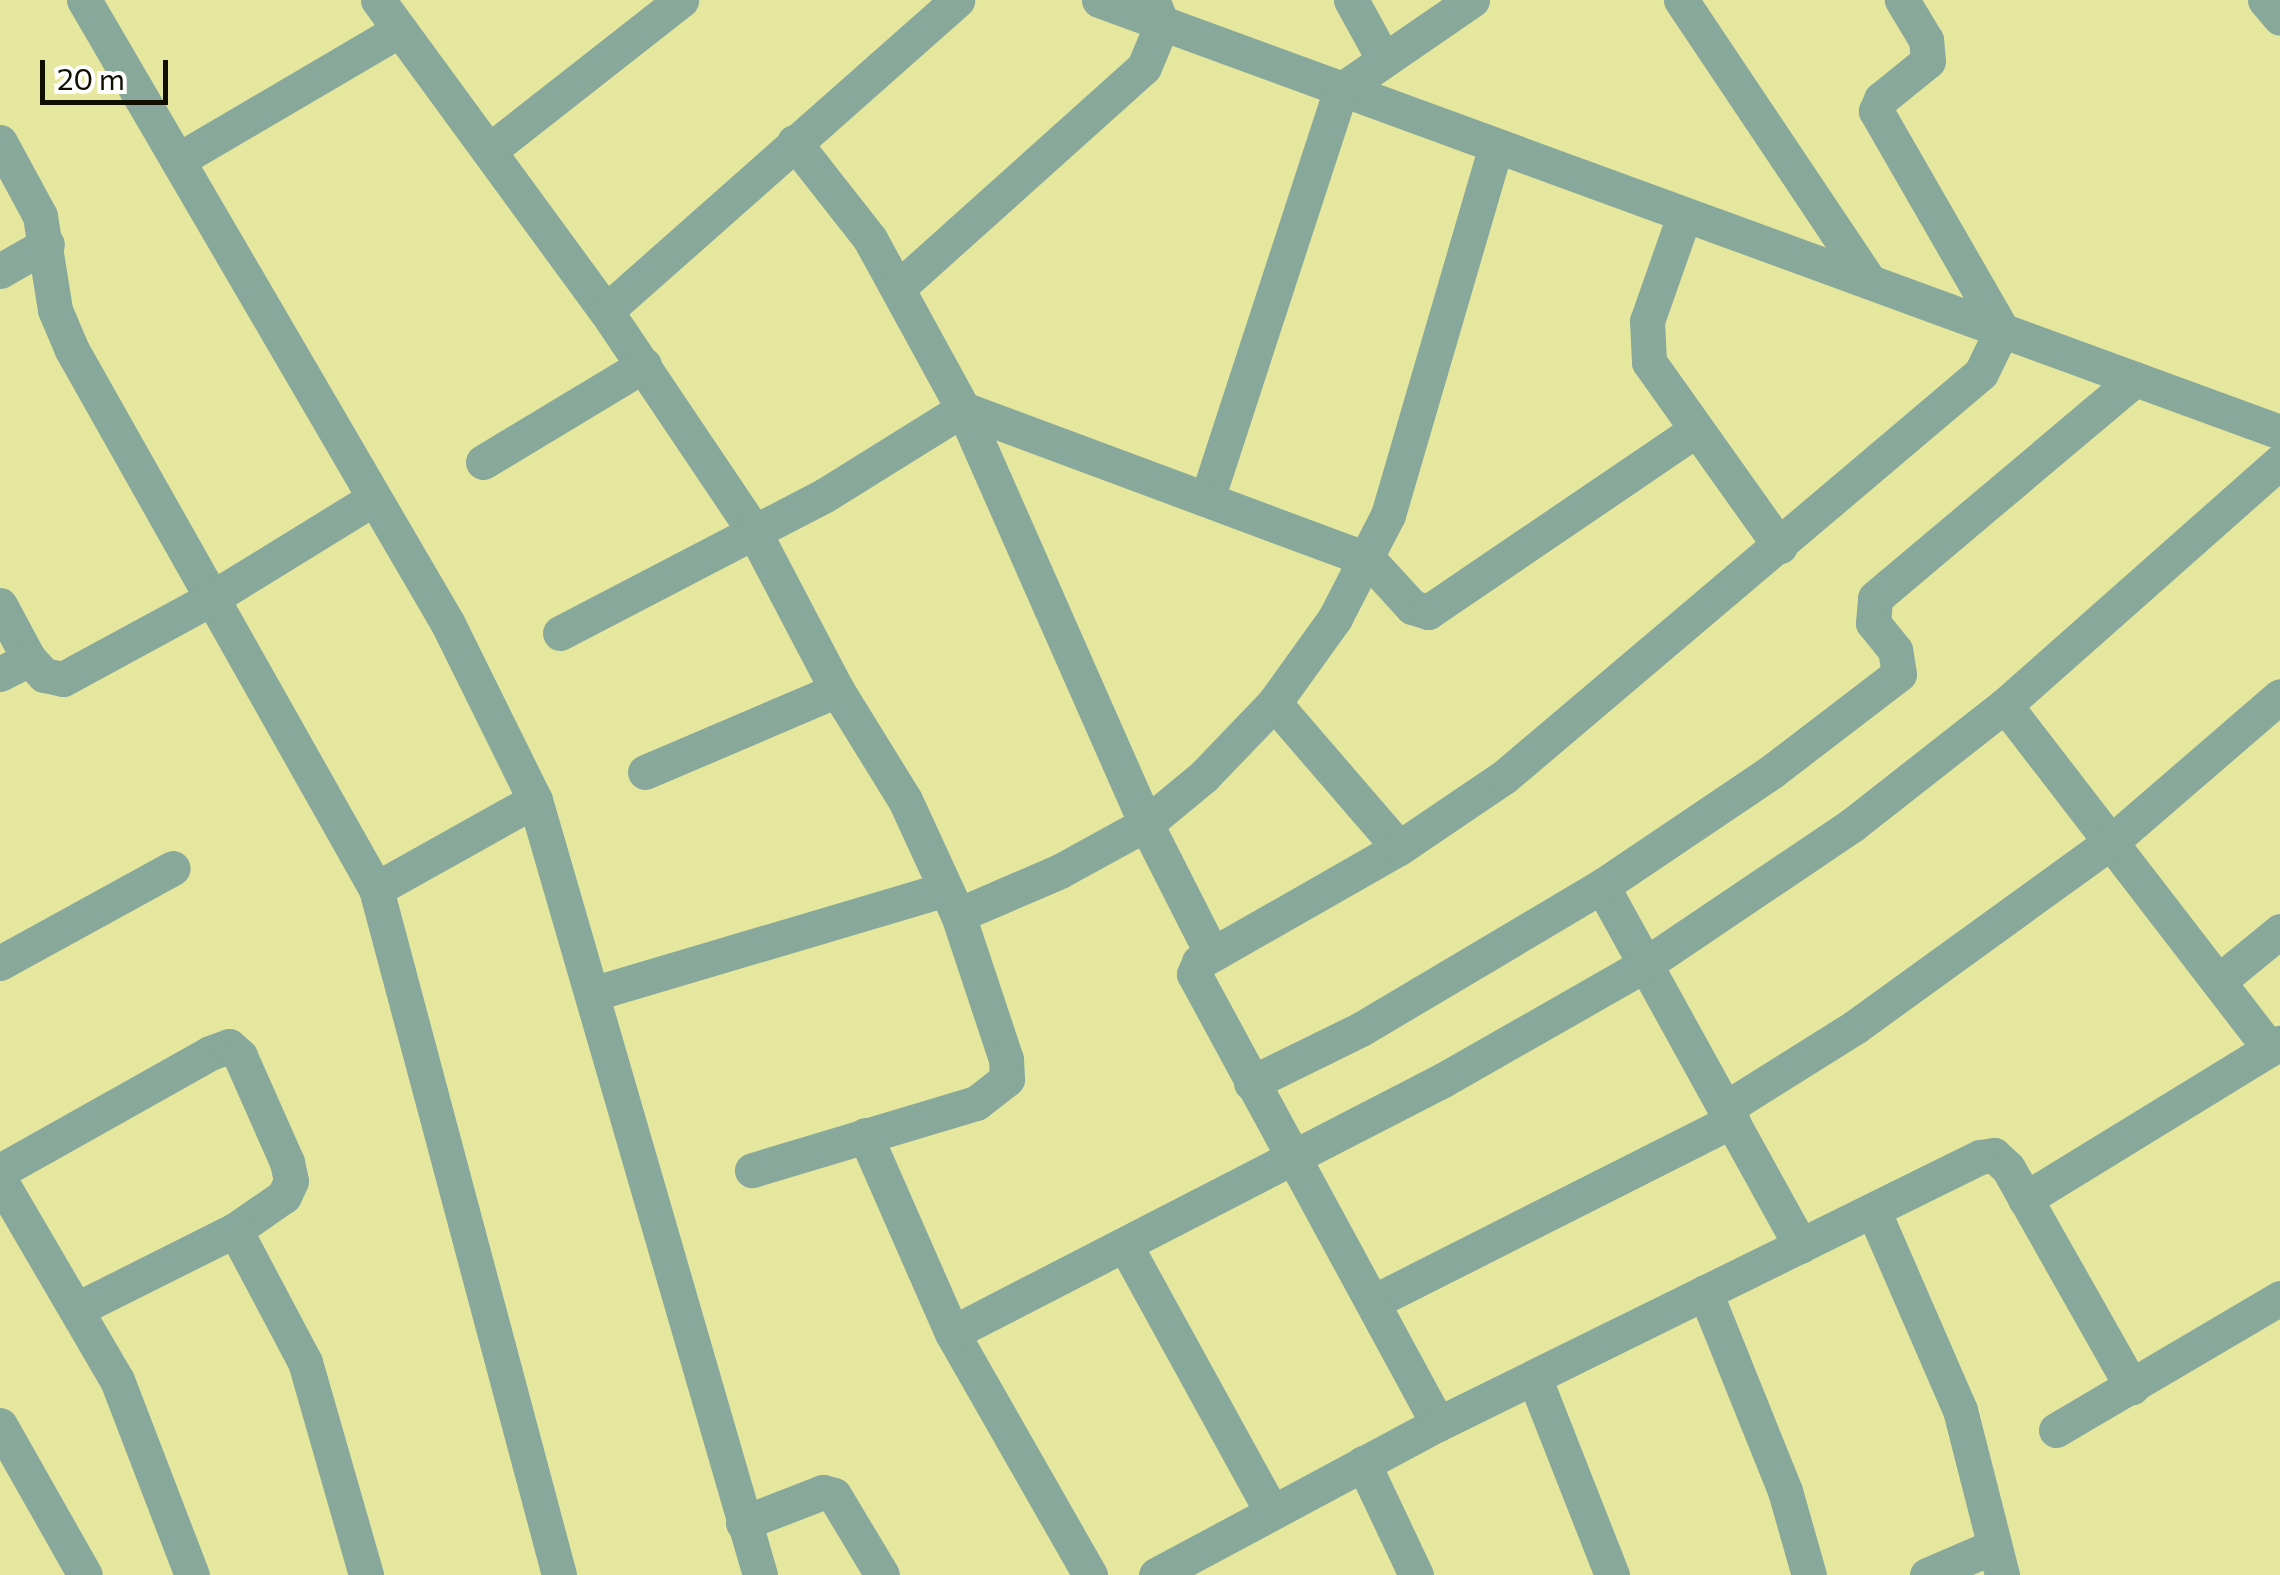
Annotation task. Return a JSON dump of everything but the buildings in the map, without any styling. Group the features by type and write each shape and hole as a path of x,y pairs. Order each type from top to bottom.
{"street":[{"path":"84,0 498,716 535,800 595,994 760,1575"},
{"path":"378,0 606,311 752,528 837,690 885,762 952,902 1008,1079 976,1102 752,1170"},
{"path":"490,150 681,0"},
{"path":"606,311 957,0"},
{"path":"1099,0 1157,12 1341,90 1495,148 2280,432"},
{"path":"1352,0 1384,60"},
{"path":"1207,499 1341,90 1472,0"},
{"path":"1682,0 1870,282"},
{"path":"1902,0 1926,40 1928,61 1881,99 1876,111 2002,330"},
{"path":"2265,0 2280,18"},
{"path":"899,286 1144,66 1157,12"},
{"path":"178,160 400,30"},
{"path":"0,142 40,216 55,310 72,350 376,888 558,1575"},
{"path":"794,142 899,286 962,409 1146,824 1212,954"},
{"path":"595,994 1060,871 1146,824 1204,776 1274,703 1368,560 1388,515 1495,148"},
{"path":"1684,216 1644,342 1649,362 1780,546"},
{"path":"0,271 47,244"},
{"path":"1438,1424 1196,985 1199,962 1399,848 1600,702 1981,373 2002,330"},
{"path":"483,462 644,366"},
{"path":"1252,1083 1361,1029 1602,886 1771,772 1899,674 1895,650 1873,623 1876,598 2135,379"},
{"path":"962,409 1368,560 1412,608 1428,612 1696,430"},
{"path":"560,633 752,528 840,487 962,409"},
{"path":"952,1333 1294,1158 1646,964 1852,825 2005,705 2280,462"},
{"path":"0,606 15,666 63,680 212,598 373,498"},
{"path":"645,772 837,690"},
{"path":"1373,1302 1730,1114 2112,842 2280,696"},
{"path":"1274,703 1399,848"},
{"path":"2005,705 2219,982 2275,1046 2025,1198"},
{"path":"376,888 535,800"},
{"path":"0,963 173,868"},
{"path":"1602,886 1801,1246"},
{"path":"2219,982 2280,931"},
{"path":"0,1171 229,1046 240,1056 292,1181 271,1207 235,1230 79,1308"},
{"path":"865,1135 952,1333 1090,1575"},
{"path":"1156,1575 1205,1563 1272,1512 1362,1463 1873,1210 1994,1155 2025,1198 2132,1388"},
{"path":"0,1180 79,1308 140,1435 192,1575"},
{"path":"1873,1210 1960,1410 1996,1562 1927,1575"},
{"path":"235,1230 305,1362 366,1575"},
{"path":"1125,1245 1272,1512"},
{"path":"1705,1292 1785,1491 1809,1575"},
{"path":"2056,1430 2280,1298"},
{"path":"1534,1377 1612,1575"},
{"path":"0,1425 84,1575"},
{"path":"1362,1463 1416,1575"},
{"path":"743,1522 823,1492 834,1495 882,1575"}]}
